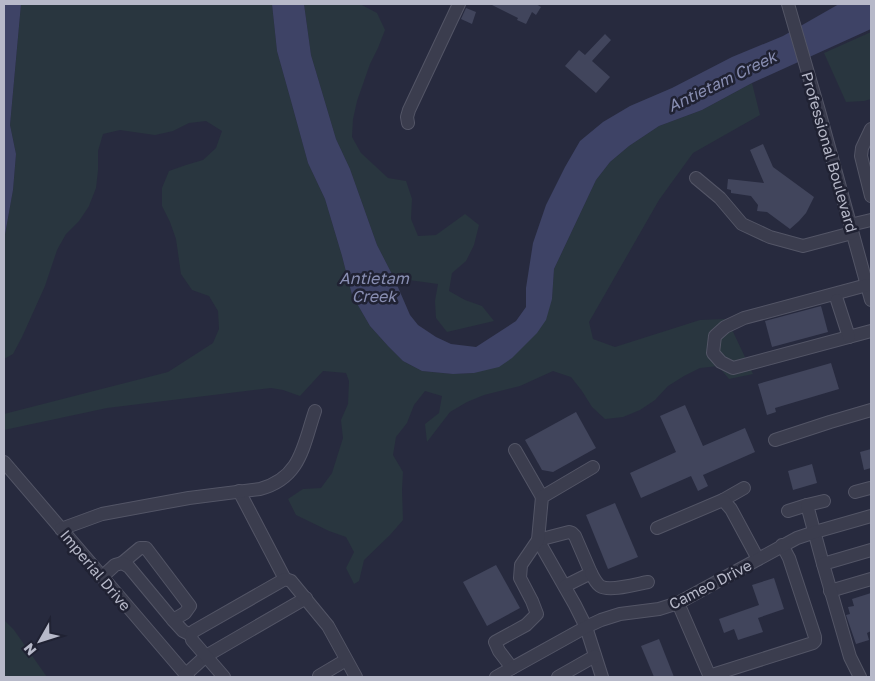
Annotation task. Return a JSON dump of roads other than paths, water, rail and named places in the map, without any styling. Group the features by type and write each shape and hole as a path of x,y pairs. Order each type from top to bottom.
{"street":[{"path":"408,123 409,110 459,4"},
{"name":"Professional Boulevard","path":"788,4 871,299"},
{"path":"871,129 864,141 861,156 871,196"},
{"path":"696,178 720,198 742,224 770,236 803,246 871,220"},
{"path":"867,285 744,318 725,327 715,336 713,353 722,362 733,368 871,331"},
{"path":"837,300 848,337"},
{"path":"61,529 102,514 189,498 271,486 280,481 296,466 314,410"},
{"path":"774,440 871,410"},
{"path":"512,668 499,652 494,642 526,625 537,614 520,578 520,565 538,540 542,496 515,450"},
{"name":"Imperial Drive","path":"4,462 186,676"},
{"path":"542,496 593,467"},
{"path":"657,528 723,500 744,488"},
{"path":"855,492 871,489"},
{"path":"239,491 285,579"},
{"path":"723,500 731,509 758,559"},
{"path":"788,511 824,501"},
{"path":"807,505 850,658 860,677"},
{"name":"Cameo Drive","path":"496,677 601,620 620,614 659,609 678,603 797,538 871,516"},
{"path":"538,540 569,532 572,533 575,536 590,573 599,586 612,588 648,582"},
{"path":"538,540 586,627 602,677"},
{"path":"678,603 709,677 813,643 815,637 789,558 782,546"},
{"path":"102,577 115,565 122,563 140,548 146,548 190,606 185,613 173,620"},
{"path":"823,564 871,550"},
{"path":"122,563 129,567 183,631 191,635 192,640 224,677"},
{"path":"565,586 590,573"},
{"path":"191,635 194,631 285,579 292,581 328,626 356,677"},
{"path":"830,591 871,579"},
{"path":"186,676 206,656 306,598"},
{"path":"558,677 596,656"},
{"path":"319,676 346,660"}],"water":[{"path":"4,4 21,4 10,125 16,154 13,190 4,240"},
{"name":"Antietam Creek","path":"272,4 304,4 311,55 336,139 350,169 377,245 410,315 418,325 436,337 451,344 476,347 516,321 526,307 526,288 533,243 546,205 580,141 603,122 630,106 672,88 732,57 783,36 839,4 871,4 871,29 752,83 702,110 659,126 629,146 610,162 596,180 554,269 552,299 546,320 537,333 512,358 499,367 474,373 453,374 422,371 403,361 370,326 352,295 325,199 308,163 277,51"}]}
